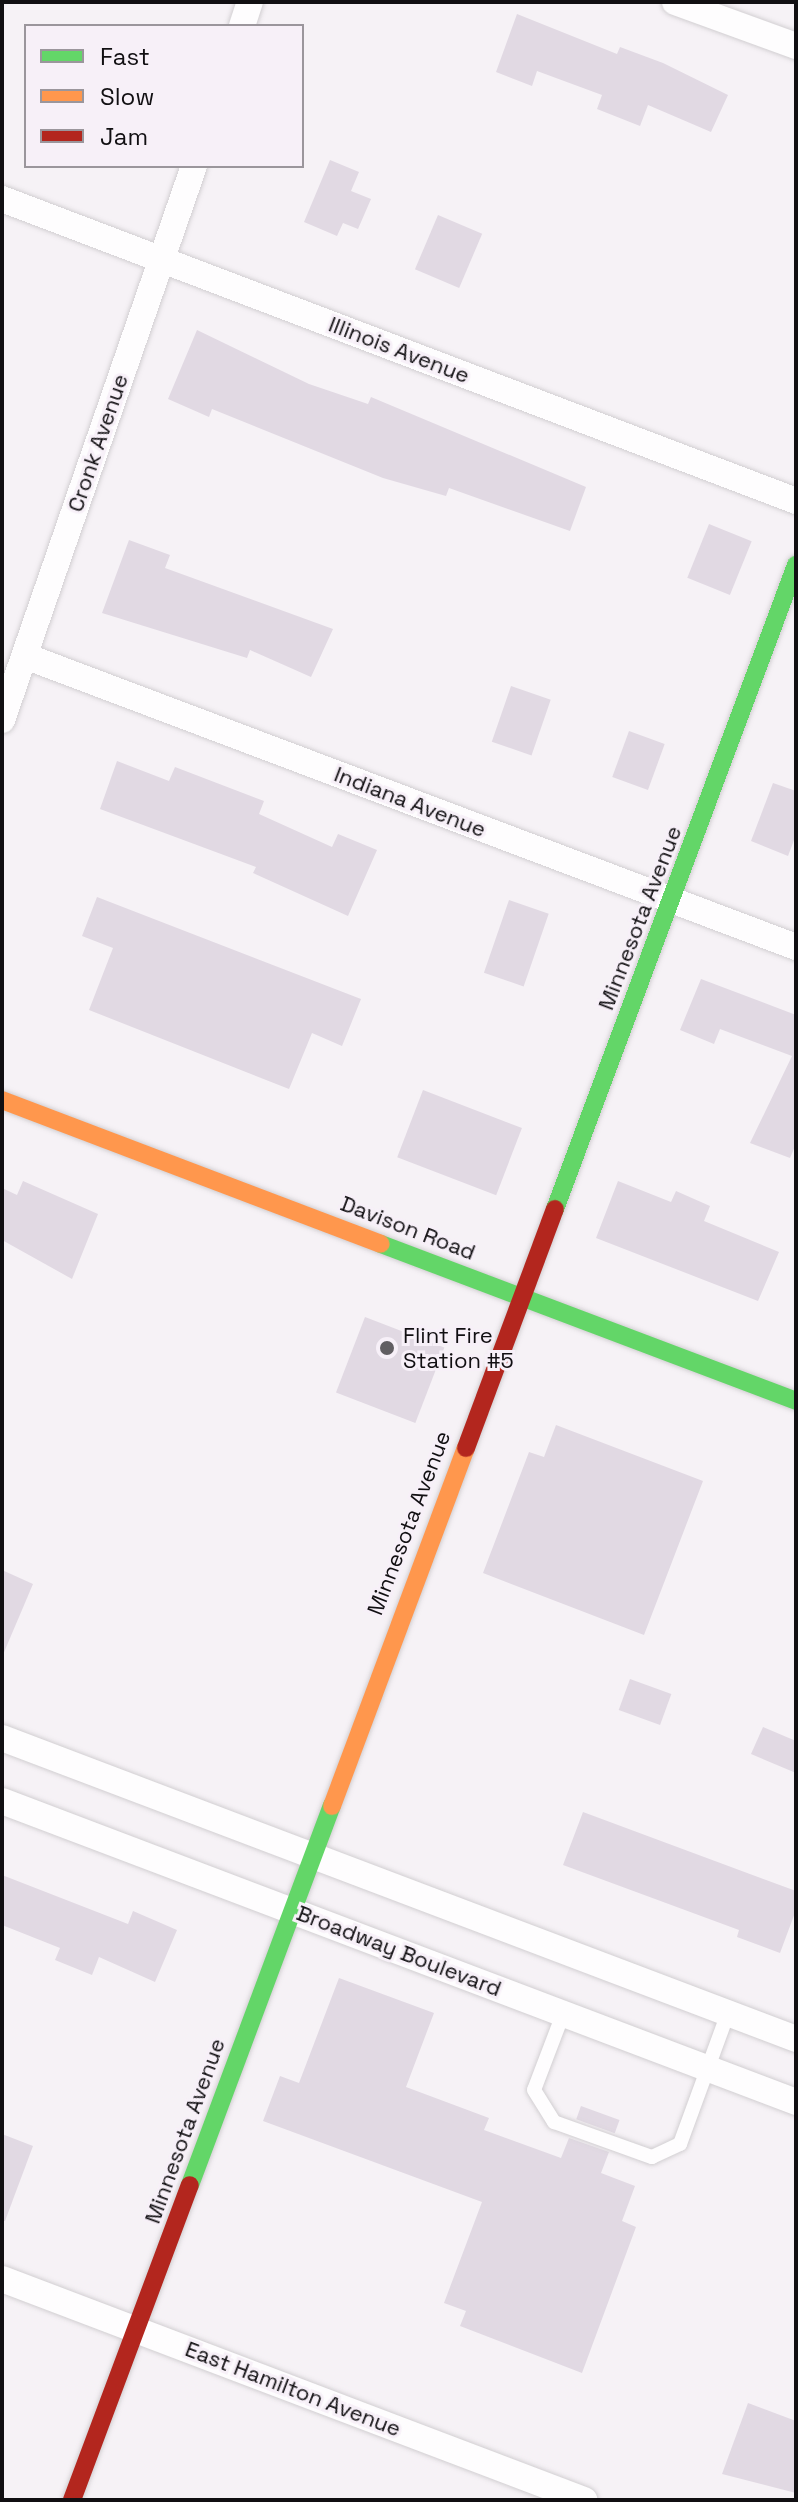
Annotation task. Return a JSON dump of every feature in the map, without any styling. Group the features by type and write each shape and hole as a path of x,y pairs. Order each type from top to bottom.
{"street":[{"path":"243,24 250,2"},
{"path":"675,2 796,46"},
{"name":"Cronk Avenue","path":"2,720 193,168"},
{"name":"Illinois Avenue","path":"2,199 796,501"},
{"name":"Minnesota Avenue","path":"72,2500 138,2329 289,1910 673,901 796,565"},
{"name":"Indiana Avenue","path":"25,656 796,947"},
{"name":"Davison Road","path":"2,1100 796,1401"},
{"path":"2,1738 796,2039"},
{"name":"Broadway Boulevard","path":"2,1801 796,2102"},
{"name":"East Hamilton Avenue","path":"2,2279 584,2500"}],"lane":[{"path":"563,2014 534,2090 554,2122 652,2157 680,2144 728,2013"}],"building":[{"path":"517,14 617,54 620,47 663,63 728,95 711,132 648,105 640,126 597,109 602,95 537,71 532,86 496,72"},
{"path":"330,160 359,172 351,191 371,199 358,229 343,223 337,236 304,222"},
{"path":"438,215 482,234 459,288 415,269"},
{"path":"197,330 309,384 368,404 371,397 586,487 570,531 449,488 446,496 383,478 212,409 209,417 168,399"},
{"path":"709,524 752,541 730,595 687,578"},
{"path":"129,540 170,555 165,568 333,629 311,677 250,650 247,658 102,613"},
{"path":"511,686 551,700 532,755 492,742"},
{"path":"629,731 665,744 648,790 612,777"},
{"path":"117,761 169,781 175,767 264,801 259,814 332,847 338,834 377,850 348,916 253,873 256,867 100,809"},
{"path":"773,783 796,791 796,835 788,856 751,841"},
{"path":"97,897 361,999 342,1046 312,1033 289,1089 89,1010 113,948 82,936"},
{"path":"509,900 549,914 524,986 484,973"},
{"path":"701,979 796,1015 796,1144 790,1158 750,1143 792,1056 720,1029 714,1044 680,1030"},
{"path":"423,1090 522,1128 496,1195 397,1157"},
{"path":"23,1181 98,1214 72,1279 2,1240 2,1188 17,1195"},
{"path":"618,1181 671,1202 676,1191 710,1206 704,1221 779,1252 758,1301 596,1238"},
{"path":"365,1317 444,1347 415,1423 336,1393"},
{"path":"556,1425 703,1481 644,1635 483,1573 529,1452 544,1457"},
{"path":"2,1570 33,1584 2,1657"},
{"path":"630,1679 671,1694 660,1725 619,1710"},
{"path":"763,1727 796,1741 796,1773 751,1754"},
{"path":"583,1812 796,1891 796,1910 780,1953 737,1937 739,1930 563,1865"},
{"path":"2,1875 128,1924 133,1911 177,1930 155,1982 99,1957 92,1975 55,1960 60,1948 2,1925"},
{"path":"339,1978 434,2013 406,2087 489,2118 484,2130 561,2158 569,2138 609,2152 601,2173 635,2186 622,2221 636,2227 582,2373 460,2326 466,2311 444,2303 482,2202 263,2121 280,2076 299,2083"},
{"path":"581,2106 620,2120 615,2133 576,2119"},
{"path":"2,2134 33,2146 5,2221 2,2221"},
{"path":"748,2403 796,2421 796,2493 722,2474"}],"traffic: fast":[{"path":"555,1209 796,565"},
{"path":"381,1244 796,1401"},
{"path":"190,2185 332,1806"}],"traffic: slow":[{"path":"2,1100 381,1244"},
{"path":"332,1806 466,1448"}],"traffic: jam":[{"path":"466,1448 555,1209"},
{"path":"72,2500 190,2185"}],"place":[{"name":"Flint Fire Station #5","path":"387,1348"}]}
